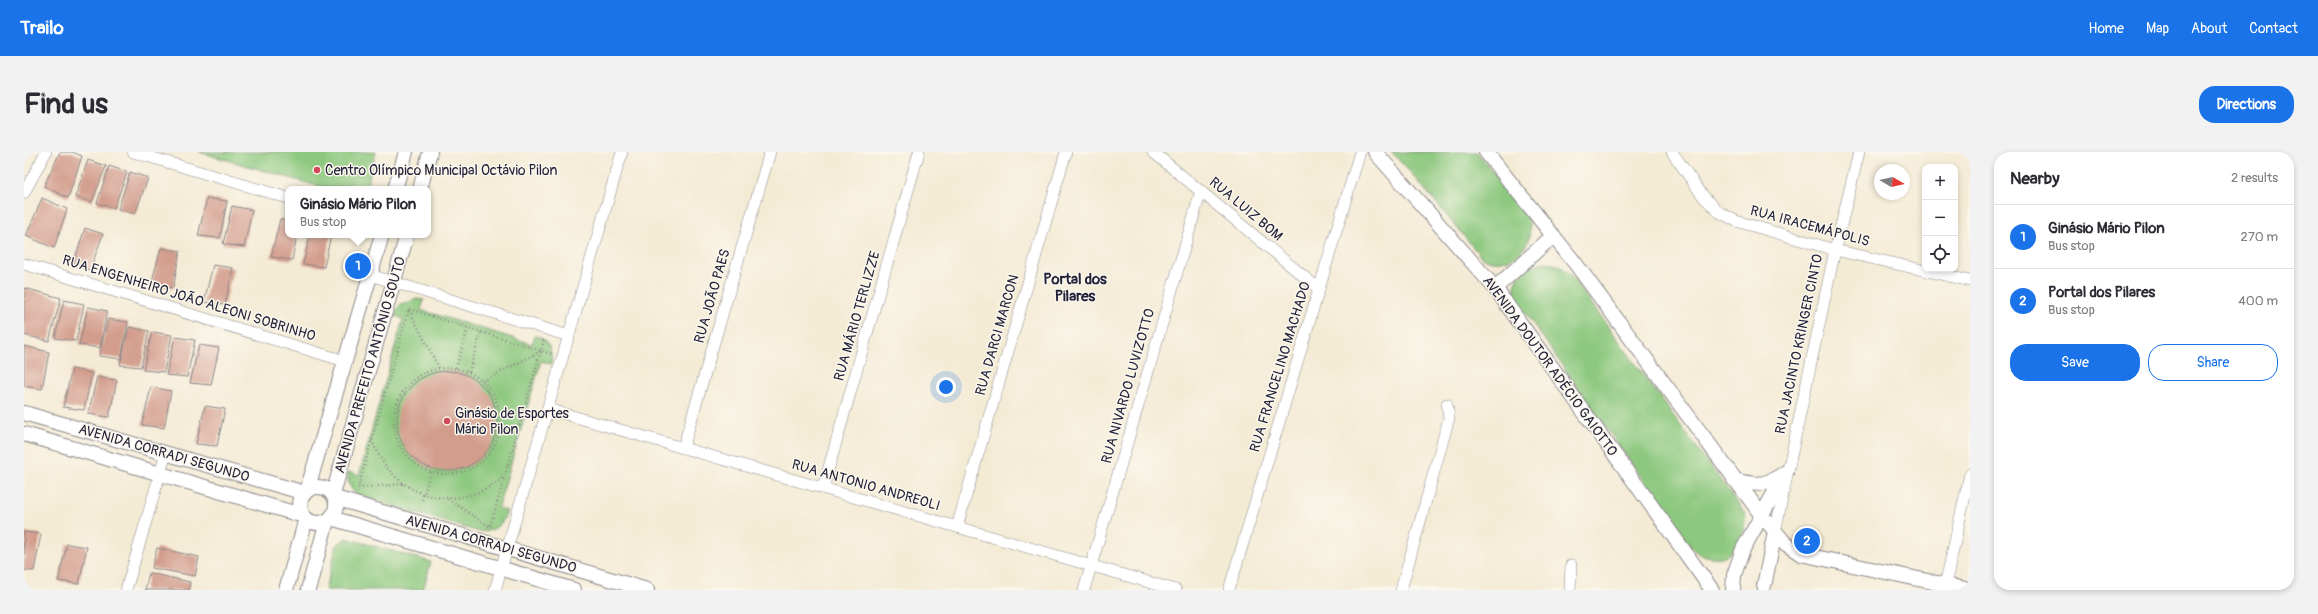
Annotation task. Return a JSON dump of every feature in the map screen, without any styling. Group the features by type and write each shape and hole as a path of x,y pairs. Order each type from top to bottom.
{"street":[{"path":"24,193 46,152"},
{"path":"133,152 285,197"},
{"path":"396,186 406,152"},
{"path":"421,186 430,152"},
{"path":"495,590 622,152"},
{"name":"RUA JOÃO PAES","path":"683,448 770,152"},
{"name":"RUA MÁRIO TERLIZZE","path":"823,488 919,152"},
{"name":"RUA DARCI MARCON","path":"957,527 1066,152"},
{"name":"RUA LUIZ BOM","path":"1153,152 1319,289"},
{"name":"RUA FRANCELINO MACHADO","path":"1229,590 1360,152"},
{"name":"AVENIDA DOUTOR ADÉCIO GAIOTTO","path":"1375,152 1495,288 1698,568 1712,590"},
{"path":"1486,152 1580,270 1734,480 1786,544 1801,554 1944,587 1970,590"},
{"name":"RUA IRACEMÁPOLIS","path":"1672,152 1703,196 1719,212 1736,221 1835,250 1970,281"},
{"name":"RUA JACINTO KRINGER CINTO","path":"1775,532 1786,472 1835,250 1859,152"},
{"name":"RUA NIVARDO LUVIZOTTO","path":"1084,590 1201,191"},
{"path":"1495,288 1553,236"},
{"name":"AVENIDA PREFEITO ANTÔNIO SOUTO","path":"306,492 381,238"},
{"name":"AVENIDA PREFEITO ANTÔNIO SOUTO","path":"334,496 406,238"},
{"name":"RUA ENGENHEIRO JOÃO ALEONI SOBRINHO","path":"24,264 345,361"},
{"path":"370,275 569,336"},
{"path":"1401,590 1450,418 1447,404"},
{"name":"RUA ANTONIO ANDREOLI","path":"548,409 1176,590"},
{"name":"AVENIDA CORRADI SEGUNDO","path":"24,413 306,492"},
{"name":"AVENIDA CORRADI SEGUNDO","path":"24,434 305,517"},
{"path":"126,590 166,453"},
{"path":"1734,480 1748,484 1765,484 1786,472"},
{"path":"1698,568 1718,583 1734,590 1737,562 1750,537 1763,517 1786,472"},
{"path":"1944,587 1970,474"},
{"path":"308,590 329,520 336,509 334,496 324,488 313,488 306,492 300,507 305,517 316,523 329,520"},
{"name":"AVENIDA CORRADI SEGUNDO","path":"334,496 507,550 647,590"},
{"path":"286,590 305,517"},
{"name":"AVENIDA CORRADI SEGUNDO","path":"329,520 574,590"},
{"path":"1750,537 1758,533 1775,532"},
{"path":"1764,589 1775,532"},
{"path":"1570,590 1571,565"}],"path":[{"path":"409,309 563,358"},
{"path":"409,309 438,368"},
{"path":"402,484 358,488 409,309"},
{"path":"456,368 468,328"},
{"path":"448,498 490,528 503,478 547,330"},
{"path":"469,372 481,332"},
{"path":"483,381 541,351"},
{"path":"438,368 456,368 469,372 483,381 491,390 500,412 498,436 493,448 477,465 466,471 455,474 431,472 415,464 402,451 397,440 393,417 400,394 407,384 422,374 438,368"},
{"path":"371,439 386,469 402,484 424,495 448,498 478,493 503,478"},
{"path":"422,500 431,472"}],"green space":[{"name":"Centro Olímpico Municipal Octávio Pilon","path":"199,152 376,152 367,186 318,186"},
{"path":"1391,152 1477,152 1526,213 1530,229 1527,243 1523,250 1511,259 1495,261 1483,259 1412,174"},
{"path":"1545,262 1561,266 1572,277 1746,515 1743,530 1737,545 1726,555 1711,557 1700,555 1684,538 1514,297 1516,282 1522,273 1526,269"},
{"path":"417,299 424,300 421,310 532,344 535,335 540,337 549,346 551,364 541,361 498,508 507,511 503,521 496,528 491,530 481,532 476,531 359,496 351,488 348,479 348,472 359,475 403,319 393,315 400,305"},
{"path":"346,538 431,562 423,590 325,590 337,545"}],"building":[{"path":"60,152 72,152 82,156 68,198 44,186"},
{"path":"88,160 106,166 92,202 75,197"},
{"path":"109,166 127,172 114,208 97,203"},
{"path":"130,172 148,178 135,214 118,209"},
{"path":"42,198 67,209 54,248 26,236"},
{"path":"207,198 227,201 220,238 198,236"},
{"path":"232,206 252,210 244,247 223,244"},
{"path":"280,219 285,220 285,238 296,238 292,260 271,257"},
{"path":"85,228 103,234 90,270 73,265"},
{"path":"309,238 330,238 324,267 303,264"},
{"path":"161,248 180,251 173,288 151,285"},
{"path":"213,265 233,268 225,305 204,302"},
{"path":"24,288 61,298 49,341 24,335"},
{"path":"64,300 84,304 76,341 55,338"},
{"path":"88,307 107,311 100,348 79,345"},
{"path":"108,319 128,322 121,359 99,356"},
{"path":"129,327 149,331 141,367 120,365"},
{"path":"152,332 172,335 164,372 143,370"},
{"path":"175,337 195,340 187,377 166,375"},
{"path":"199,345 219,348 211,385 190,383"},
{"path":"24,346 49,352 42,389 24,386"},
{"path":"72,369 92,373 84,410 63,407"},
{"name":"Ginásio de Esportes Mário Pilon","path":"447,371 457,372 475,379 489,393 496,411 496,431 489,449 475,463 457,470 447,471 437,470 419,463 405,449 398,431 397,421 398,411 405,393 419,379 437,372"},
{"path":"97,377 117,380 109,417 88,414"},
{"path":"151,387 171,391 164,428 142,425"},
{"path":"205,406 225,409 217,446 196,444"},
{"path":"24,532 41,534 34,571 24,570"},
{"path":"67,544 87,547 79,584 58,581"},
{"path":"157,548 199,557 195,576 152,568"},
{"path":"149,573 190,582 189,590 145,590"}],"place":[{"name":"Centro Olímpico Municipal Octávio Pilon","path":"317,170"},
{"name":"Ginásio Mário Pilon","path":"358,266"},
{"name":"Ginásio de Esportes Mário Pilon","path":"447,421"},
{"name":"Portal dos Pilares","path":"1807,541"}],"district":[{"name":"Portal dos Pilares","path":"1075,288"}]}
